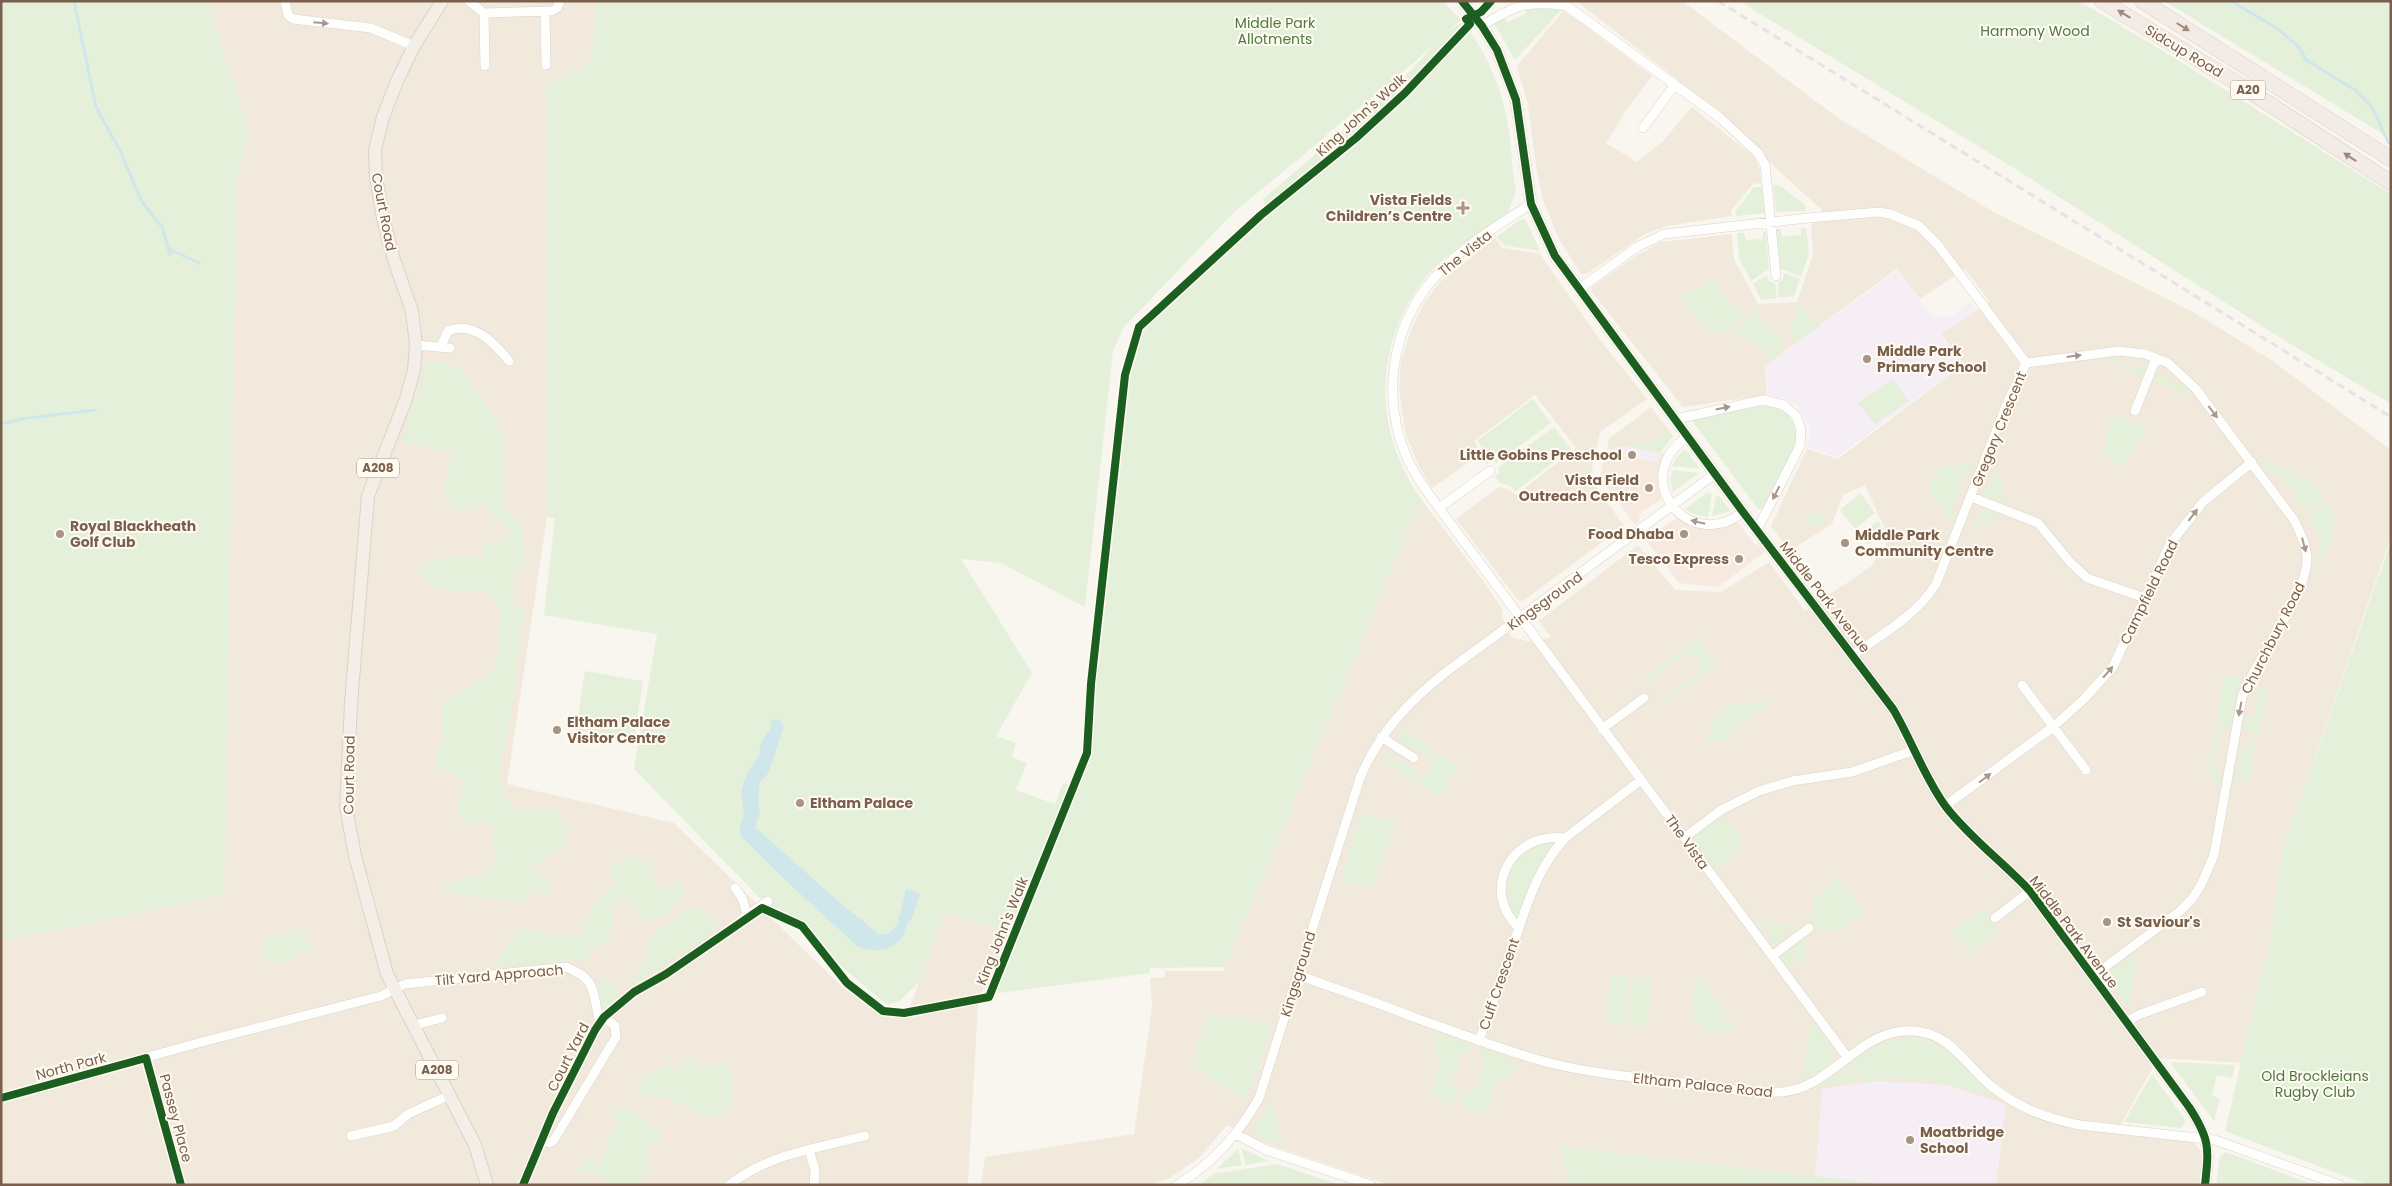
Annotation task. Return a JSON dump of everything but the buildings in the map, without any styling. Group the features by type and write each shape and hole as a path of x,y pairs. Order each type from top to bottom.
{"highway":[{"name":"Sidcup Road","path":"2102,1 2240,84 2391,183"},
{"name":"Sidcup Road","path":"2142,1 2391,159"}],"main road":[{"name":"Court Road","path":"442,1 414,46 383,117 375,150 374,164 388,243 412,311 416,345 414,370 406,399 368,496 348,755 346,807 349,829 374,932 393,988 415,1026 475,1145 487,1185"}],"street":[{"path":"285,1 288,15 293,19 371,28 414,46"},
{"path":"469,1 484,13 545,12 557,8 560,1"},
{"name":"Middle Park Avenue","path":"1462,1 1482,26 1497,50 1516,100 1530,204 1555,256 1743,512 1893,709 1932,786 1946,806 1971,835 2004,864 2030,892 2189,1108 2206,1138 2208,1148 2205,1185"},
{"path":"1482,26 1520,4 1547,2 1567,6 1626,47 1674,86 1720,117 1758,153 1765,165 1776,276"},
{"path":"545,12 546,66"},
{"path":"484,13 485,66"},
{"path":"1642,128 1674,86"},
{"name":"The Vista","path":"1530,204 1476,242 1434,278 1412,312 1397,348 1392,386 1399,435 1408,461 1439,508 1520,618 1848,1058"},
{"name":"Gregory Crescent","path":"1579,289 1633,250 1664,234 1879,212 1907,219 1924,229 1938,245 2026,363 2006,406 1936,584 1928,597 1917,608 1853,655"},
{"path":"416,345 445,347 448,331 464,328 490,340 510,361"},
{"name":"Churchbury Road","path":"2026,363 2119,351 2156,358 2168,363 2186,378 2252,462 2299,529 2306,549 2305,571 2300,588 2248,680 2242,698 2214,855 2201,884 2192,899 2180,911 2093,976"},
{"path":"2134,411 2156,358"},
{"path":"1676,419 1763,400 1779,403 1793,412 1801,429 1800,446 1757,530"},
{"path":"1688,436 1670,453 1663,469 1663,488 1672,506 1687,519 1703,525 1720,523 1743,512"},
{"name":"Campfield Road","path":"1946,806 2053,727 2084,699 2113,667 2170,544 2203,502 2252,462"},
{"path":"1439,508 1490,471"},
{"name":"Kingsground","path":"1177,1185 1203,1168 1236,1134 1256,1103 1265,1082 1360,778 1370,755 1381,737 1409,703 1427,687 1716,473"},
{"path":"1971,497 2038,522 2070,562 2087,578 2146,598"},
{"path":"2022,685 2086,770"},
{"path":"1602,729 1644,698"},
{"name":"King John's Walk","path":"765,904 802,926 847,983 883,1010 904,1013 989,997 1087,753 1089,735"},
{"path":"1381,737 1414,758"},
{"path":"1684,838 1721,810 1759,791 1785,783 1852,772 1915,750"},
{"name":"Cuff Crescent","path":"1479,1041 1544,863 1564,838 1641,780"},
{"name":"Cuff Crescent","path":"1519,928 1511,920 1503,900 1502,878 1507,866 1526,845 1550,836 1564,838"},
{"path":"735,888 742,898 748,917"},
{"name":"Middle Park Avenue","path":"1994,918 2030,892"},
{"name":"Court Yard","path":"523,1185 553,1113 602,1019 634,992 666,974 765,904"},
{"path":"1772,956 1810,928"},
{"name":"Tilt Yard Approach","path":"393,988 404,984 566,967 584,974 591,985 602,1019 615,1026 616,1037 554,1140 550,1143 542,1140"},
{"name":"Eltham Palace Road","path":"1298,975 1479,1041 1542,1060 1605,1074 1773,1092 1805,1087 1884,1035 1914,1031 1929,1034 1956,1049 1997,1090 2034,1112 2080,1125 2206,1138 2225,1142 2340,1185"},
{"name":"North Park","path":"1,1098 381,996 393,988"},
{"path":"2127,1022 2138,1015 2202,992"},
{"path":"415,1026 442,1018"},
{"name":"Passey Place","path":"146,1058 181,1185"},
{"path":"351,1136 394,1126 408,1114 450,1095"},
{"path":"1236,1134 1266,1150 1371,1185"},
{"path":"729,1185 745,1173 762,1164 865,1136"},
{"path":"810,1150 815,1170 814,1185"}],"shaded area":[{"path":"207,1 597,1 591,62 545,87 547,517 507,784 674,823 841,986 883,1017 906,1017 945,912 1002,930 1005,949 991,985 984,987 978,1003 968,1185 1,1185 1,941 224,895 237,175 250,134"},
{"path":"1576,1 1682,1 1838,118 1992,211 2193,312 2273,361 2391,450 2391,537 2282,852 2268,957 2266,957 2241,1063 2158,1058 2117,1131 2193,1141 2200,1150 2201,1164 2198,1185 1390,1185 1267,1144 1227,1125 1199,1158 1168,1179 1149,1185 981,1185 985,1157 1134,1134 1152,1007 1150,978 1165,977 1165,971 1223,971 1421,499 1482,579 1502,609 1502,617 1511,637 1531,642 1551,637 1539,621 1638,545 1675,590 1721,592 1769,562 1805,611 1872,566 1878,554 1884,550 1888,536 1865,485 1843,495 1832,524 1789,551 1771,526 1807,449 1838,459 1964,364 1941,334 1990,302 1965,269 1920,299 1897,269 1765,365 1767,395 1683,407 1591,291 1592,287 1636,256 1661,242 1732,234 1734,259 1758,304 1797,302 1813,254 1811,227 1822,210 1677,79"},
{"path":"1563,11 1652,76 1627,109 1606,143 1637,162 1663,141 1692,107 1754,157 1760,170 1761,183 1753,184 1731,211 1732,216 1667,226 1645,234 1588,273 1581,274 1559,239 1544,203 1537,172 1528,105 1517,66"},
{"path":"1495,238 1502,248 1540,254 1600,340 1647,399 1600,432 1590,478 1624,526 1523,601 1518,600 1456,519 1499,487 1508,489 1516,495 1576,448 1535,395 1474,441 1479,451 1478,456 1432,488 1419,466 1406,435 1399,390 1401,360 1422,306 1440,282"},
{"name":"Middle Park Primary School","path":"1898,270 1931,316 1950,317 1971,302 1977,310 1940,334 1963,364 1837,457 1807,447 1810,436 1809,428 1799,407 1785,399 1768,396 1766,365"},
{"path":"1651,407 1673,436 1645,450 1607,449 1609,439"},
{"path":"1623,446 1666,454 1660,471 1661,499 1640,513 1639,521 1635,525 1600,477 1606,450 1617,450"},
{"name":"Little Gobins Preschool","path":"1623,446 1660,453 1657,462 1627,457 1605,456 1606,450 1617,450"},
{"path":"1677,518 1706,529 1735,522 1739,524 1754,544 1763,546 1766,551 1718,587 1679,583 1642,535 1645,533 1655,533"},
{"name":"Moatbridge School","path":"1876,1081 1946,1085 2006,1104 1996,1185 1887,1185 1815,1176 1822,1089"}],"green space":[{"name":"Royal Blackheath Golf Club","path":"1,1 207,1 250,134 237,175 224,895 1,941"},
{"name":"Middle Park Allotments","path":"597,1 1443,1 1461,20 1447,33 1462,22 1464,26 1453,38 1454,45 1469,30 1485,55 1497,82 1508,125 1516,190 1508,212 1454,251 1427,276 1409,302 1396,329 1388,358 1385,386 1387,415 1394,444 1405,472 1421,499 1225,967 1150,968 1150,973 999,993 997,987 1023,926 1089,755 1127,371 1130,356 1141,329 1269,212 1263,199 1397,85 1435,44 1233,213 1124,327 1113,351 1085,607 1001,563 961,559 1032,673 996,736 1016,743 1012,757 1027,763 1016,790 1055,804 1063,783 1069,785 1005,949 997,946 1002,930 945,912 920,981 898,1002 886,1004 758,896 634,769 657,634 544,615 555,518 547,517 545,86 591,62"},
{"name":"Harmony Wood","path":"1739,1 2079,1 2173,57 2391,194 2391,404 2284,340 2001,160"},
{"path":"2164,1 2391,1 2391,142 2378,131"},
{"path":"1555,7 1561,10 1515,60 1494,23 1504,17 1507,22 1526,14 1525,8"},
{"path":"1773,185 1779,185 1805,205 1806,211 1776,212"},
{"path":"1754,187 1762,187 1765,213 1736,216 1735,212"},
{"path":"1525,219 1540,251 1504,245 1497,237 1519,220"},
{"path":"1801,228 1806,228 1809,254 1801,276 1778,268 1775,229 1781,229 1782,237 1801,235"},
{"path":"1763,232 1766,232 1769,269 1751,281 1739,259 1737,233 1744,233 1746,240 1763,239"},
{"path":"1784,273 1800,279 1794,296 1779,298 1778,283 1783,279"},
{"path":"1767,275 1769,281 1775,283 1777,298 1761,300 1753,283"},
{"path":"1715,279 1729,306 1734,303 1745,314 1732,327 1737,331 1754,311 1758,311 1759,323 1770,322 1769,336 1781,336 1783,353 1766,365 1767,350 1735,333 1708,331 1679,297"},
{"path":"1797,306 1802,306 1820,326 1793,345 1789,322 1798,321"},
{"path":"2117,358 2117,364 2143,368 2147,362 2142,376 2101,359"},
{"path":"436,360 460,369 487,405 503,436 504,504 522,528 525,566 514,574 512,602 524,609 508,737 499,768 504,792 517,811 554,807 569,829 561,849 532,865 539,875 550,881 552,891 545,895 531,892 519,905 501,898 484,899 469,893 457,895 437,885 485,874 497,862 491,842 494,827 481,822 463,824 457,804 465,783 454,773 438,769 435,756 444,740 441,726 443,703 472,687 497,665 501,608 485,591 456,591 438,588 431,585 418,571 432,562 448,558 481,558 483,544 502,541 512,531 495,519 485,505 465,512 443,499 452,453 415,444 404,444 403,433 417,395 424,366"},
{"path":"2158,368 2162,368 2158,373 2176,385 2180,381 2190,392 2191,397 2153,381"},
{"path":"1893,379 1909,401 1875,424 1858,403"},
{"path":"1533,399 1551,423 1496,463 1493,461 1486,464 1481,457 1481,445 1477,441"},
{"path":"1767,405 1784,413 1794,423 1796,436 1787,466 1762,509 1758,509 1693,422 1693,418"},
{"path":"2123,415 2131,424 2140,421 2146,432 2123,465 2103,457 2111,418"},
{"path":"1554,427 1571,449 1516,491 1510,486 1500,483 1495,477 1499,473 1499,467"},
{"path":"1668,430 1673,436 1660,453 1623,445 1626,443 1633,446 1647,441 1650,443"},
{"path":"1685,449 1700,469 1672,466 1676,458"},
{"path":"2263,459 2316,484 2324,501 2306,511 2276,471 2270,475 2259,461"},
{"path":"1960,464 1977,464 1975,469 1968,468 1951,510 1957,514 1953,522 1933,498 1929,490 1929,484 1934,473 1940,469"},
{"path":"1990,469 1994,471 2002,483 2003,503 1982,493 1983,487 1990,489 1995,476 1989,472"},
{"path":"1673,470 1699,473 1673,492 1670,479"},
{"path":"1707,493 1712,494 1708,517 1693,514 1685,509"},
{"path":"1860,493 1875,513 1855,529 1840,510"},
{"path":"1716,496 1720,497 1731,511 1712,516"},
{"path":"2325,504 2328,505 2336,522 2318,573 2312,572 2313,566 2320,567 2320,547 2317,533 2308,514"},
{"path":"1982,507 1999,513 1992,522 1973,529"},
{"path":"1807,512 1826,514 1826,517 1823,519 1826,520 1825,525 1804,527 1807,526"},
{"path":"1878,521 1885,536 1869,544 1863,542 1859,536"},
{"name":"Old Brockleians Rugby Club","path":"2391,541 2391,1185 2369,1185 2225,1131 2266,956 2268,956 2282,852"},
{"path":"1698,638 1707,650 1695,659 1689,652 1647,682 1641,679"},
{"path":"1709,652 1717,665 1663,705 1660,700 1703,670 1696,661"},
{"path":"585,671 643,681 634,739 576,730"},
{"path":"2225,674 2241,679 2230,728 2215,725"},
{"path":"2254,686 2268,689 2258,734 2243,732 2246,715 2254,716 2259,694 2252,692"},
{"path":"1766,698 1766,706 1757,715 1732,729 1727,739 1708,744 1706,742 1721,708 1730,704 1752,704"},
{"path":"1402,729 1438,753 1418,751 1399,742 1397,734"},
{"path":"2216,729 2229,731 2228,734 2221,733 2213,770 2222,772 2220,782 2213,781 2213,775 2205,773"},
{"path":"2242,736 2256,740 2250,781 2248,782 2234,780 2239,753 2247,754 2250,739"},
{"path":"1394,752 1390,759 1398,764 1403,758 1405,765 1414,770 1418,784 1381,760 1385,753"},
{"path":"1443,756 1460,767 1440,796 1421,785 1419,777 1430,769 1431,757"},
{"path":"1361,813 1396,824 1370,890 1341,880"},
{"path":"1722,815 1740,838 1739,851 1716,870 1692,839"},
{"path":"1555,841 1536,869 1517,918 1515,917 1506,890 1507,878 1511,867 1528,850"},
{"path":"632,856 651,862 656,881 664,888 681,883 686,890 683,899 672,905 669,913 651,923 636,914 635,906 627,896 614,902 613,922 608,940 594,948 586,961 575,960 517,966 495,963 516,932 532,929 547,936 580,936 596,901 614,886 608,857 617,866"},
{"path":"1838,878 1865,914 1840,932 1816,928 1810,921 1814,897"},
{"path":"695,906 710,917 718,928 638,983 628,982 646,961 649,944 656,931 672,921 681,910"},
{"path":"1979,911 1987,912 1988,920 1998,926 1996,934 1972,952 1968,952 1954,934 1954,930"},
{"path":"1756,921 1799,927 1794,932 1790,927 1778,935 1782,941 1772,946 1769,941 1773,937 1763,923 1757,926 1754,922"},
{"path":"305,927 309,939 304,938 305,945 310,943 314,948 280,964 270,963 263,952 263,938"},
{"path":"1806,938 1805,960 1786,966 1781,958 1782,956"},
{"path":"2137,951 2129,1009 2104,976"},
{"path":"1611,975 1629,977 1625,1024 1606,1022"},
{"path":"1633,977 1652,979 1647,1026 1628,1024"},
{"path":"1696,977 1706,984 1710,993 1722,1006 1730,1023 1737,1028 1717,1034 1708,1033 1695,1020 1691,1005"},
{"path":"599,980 620,987 614,1003 608,1007 604,1008 597,999"},
{"path":"1236,1016 1271,1026 1256,1076 1245,1101 1192,1066 1205,1018"},
{"path":"1811,1020 1836,1054 1835,1059 1805,1080 1803,1079"},
{"path":"1437,1033 1474,1046 1472,1052 1463,1052 1451,1086 1458,1089 1457,1094 1459,1095 1456,1105 1429,1096 1441,1062 1433,1046"},
{"path":"1916,1037 1939,1046 1948,1052 1989,1092 1988,1094 1925,1080 1893,1078 1861,1080 1853,1062 1882,1044 1898,1039"},
{"path":"1482,1049 1517,1061 1514,1074 1497,1081 1485,1115 1460,1106 1466,1092 1474,1094 1486,1059 1478,1054"},
{"path":"690,1056 703,1069 724,1061 733,1076 733,1105 725,1112 717,1115 702,1114 667,1098 646,1099 639,1091 638,1082 666,1065 686,1068 683,1059"},
{"path":"2170,1062 2235,1065 2232,1078 2217,1075 2212,1096 2220,1098 2214,1121"},
{"path":"1850,1064 1857,1080 1826,1086 1825,1083"},
{"path":"2152,1074 2184,1118 2185,1123 2181,1128 2124,1122"},
{"path":"1270,1101 1283,1144 1282,1147 1253,1132"},
{"path":"615,1106 631,1111 659,1129 660,1143 650,1147 648,1156 651,1169 642,1181 642,1185 611,1185 599,1177 576,1170 582,1162 592,1158 599,1164 604,1157 605,1148 612,1146 607,1141 610,1132 616,1124 613,1114"},
{"path":"1559,1146 1887,1185 1570,1185"},
{"path":"1241,1148 1269,1161 1246,1165"},
{"path":"1238,1149 1242,1165 1217,1169"},
{"path":"2226,1152 2314,1185 2216,1185 2220,1156"},
{"path":"1277,1164 1340,1185 1199,1185 1213,1174"}],"water":[{"path":"777,719 782,722 783,729 769,772 760,783 758,797 760,814 755,827 839,902 879,934 887,934 897,926 906,889 920,894 912,918 899,941 894,945 882,950 870,950 857,946 782,877 740,835 740,826 744,814 741,793 744,782 748,772 759,756 761,742 771,728 771,720"}],"waterway":[{"path":"74,1 96,107 120,151 142,202 162,227 170,254"},
{"path":"2231,1 2278,29 2300,48 2306,60 2355,90 2372,107 2388,142 2391,144"},
{"path":"169,249 199,263"},
{"path":"1,424 21,419 95,410"}],"railway":[{"path":"1718,1 2391,417"}],"cycle path":[{"path":"1462,1 1482,26 1497,50 1516,100 1531,204 1555,256 1743,512 1893,709 1931,784 1946,807 1966,830 2030,891 2189,1107 2201,1127 2206,1144 2205,1185"},
{"path":"523,1185 553,1113 595,1030 604,1017 634,992 666,974 762,908 802,926 847,983 883,1011 904,1013 989,997 1087,753 1091,684 1125,375 1139,327 1261,215 1356,138 1405,93 1470,24 1466,19 1481,12 1491,1"},
{"path":"1,1098 146,1058 181,1185"}],"place":[{"name":"Vista Fields Children’s Centre","path":"1463,208"},
{"name":"Middle Park Primary School","path":"1867,359"},
{"name":"Little Gobins Preschool","path":"1632,455"},
{"name":"Vista Field Outreach Centre","path":"1649,488"},
{"name":"Royal Blackheath Golf Club","path":"60,534"},
{"name":"Food Dhaba","path":"1684,534"},
{"name":"Middle Park Community Centre","path":"1845,543"},
{"name":"Tesco Express","path":"1739,559"},
{"name":"Eltham Palace Visitor Centre","path":"557,730"},
{"name":"Eltham Palace","path":"800,803"},
{"name":"St Saviour's","path":"2107,922"},
{"name":"Moatbridge School","path":"1910,1140"}]}
